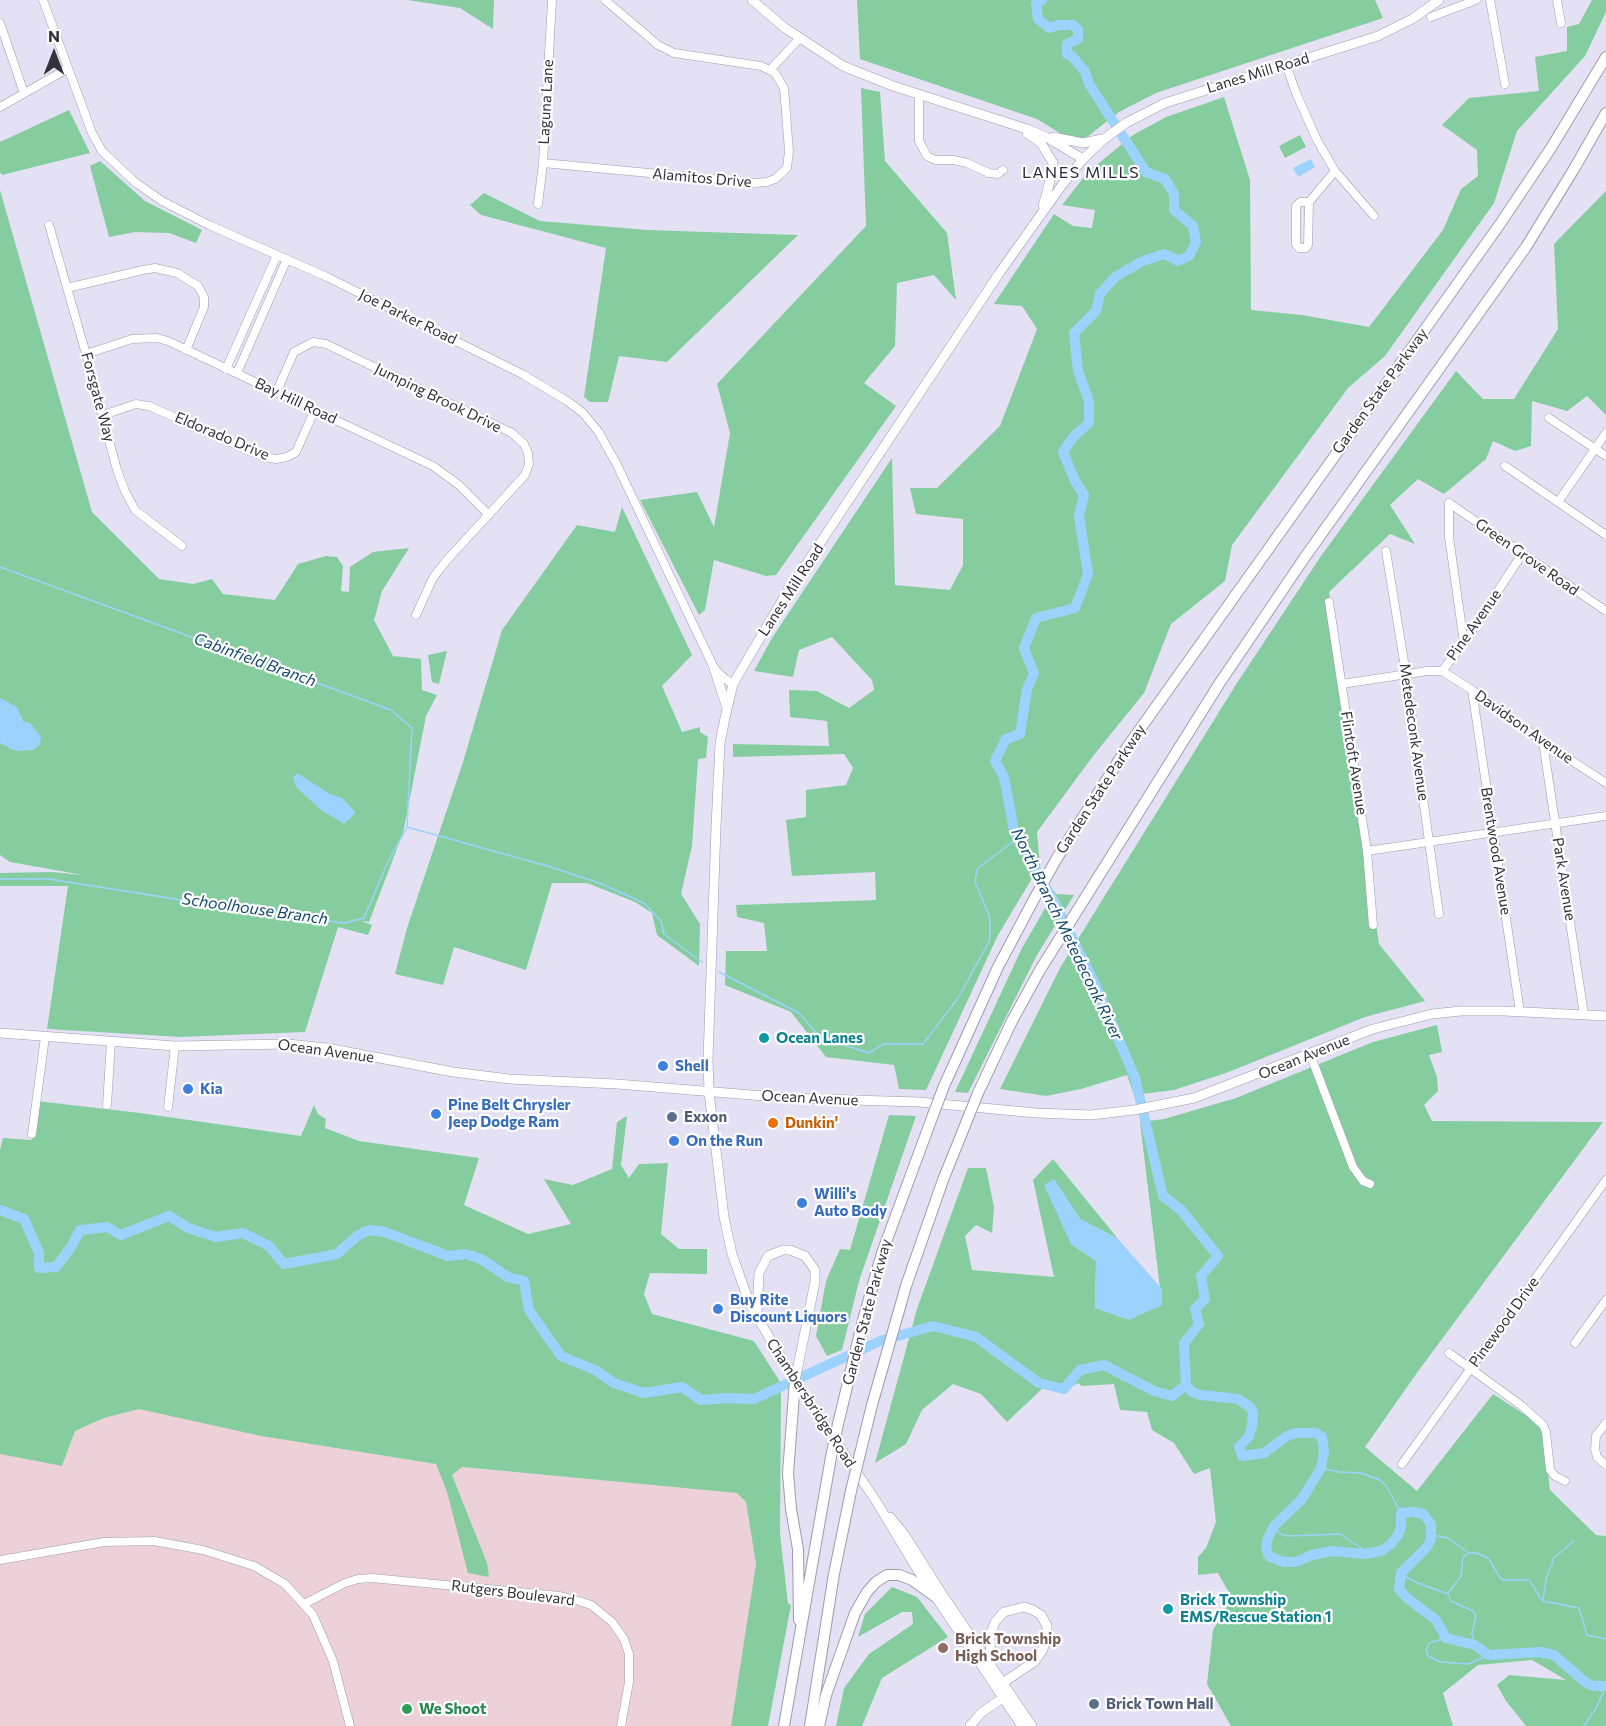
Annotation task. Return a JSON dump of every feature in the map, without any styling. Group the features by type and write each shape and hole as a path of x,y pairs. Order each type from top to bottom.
{"highway":[{"name":"Garden State Parkway","path":"784,1726 831,1457 859,1333 899,1202 944,1086 998,967 1057,858 1128,746 1500,224 1551,148 1606,57"},
{"name":"Garden State Parkway","path":"810,1726 834,1574 851,1491 897,1315 928,1220 978,1093 1012,1021 1076,910 1266,614 1526,248 1606,113"},
{"path":"795,1386 788,1473 798,1549 800,1644"},
{"path":"819,1726 826,1695 855,1613 867,1592 876,1582 887,1575 899,1575 912,1580 936,1598"}],"main road":[{"path":"753,0 800,38 843,66 1040,134 1083,143 1106,137"},
{"name":"Lanes Mill Road","path":"710,1092 708,1026 720,742 733,684 783,599 1000,272 1083,159 1106,137 1126,123 1165,103 1378,36 1412,19 1439,0"},
{"path":"1015,125 1041,143 1053,163 1039,218"},
{"path":"1040,134 1083,159"},
{"path":"714,669 727,708"},
{"name":"Ocean Avenue","path":"0,1033 175,1046 288,1044 327,1048 490,1077 788,1098 929,1103 1036,1113 1091,1115 1155,1107 1194,1098 1373,1029 1432,1014 1461,1011 1606,1016"},
{"name":"Chambersbridge Road","path":"710,1092 725,1226 739,1278 750,1305 795,1386 876,1501 904,1534 991,1664 999,1685"},
{"path":"757,1316 759,1273 768,1256 783,1250 796,1251 812,1262 815,1282 795,1386"},
{"name":"Chambersbridge Road","path":"876,1501 893,1532 936,1598 1006,1695 1032,1726"},
{"path":"991,1664 990,1636 995,1622 1004,1612 1024,1607 1041,1615 1047,1626 1047,1639 1042,1651 1034,1662 999,1685"},
{"path":"970,1726 981,1713 1006,1695"},
{"name":"Chambersbridge Road","path":"1006,1695 1012,1711 1022,1726"},
{"path":"1012,1711 1017,1726"}],"street":[{"name":"Joe Parker Road","path":"43,0 92,133 102,151 136,183 170,205 287,259 524,375 582,412 598,431 616,463 714,669 733,684"},
{"name":"Laguna Lane","path":"538,204 543,163 552,0"},
{"path":"605,0 658,45 674,52 761,66 770,70 800,38"},
{"path":"1429,8 1476,0"},
{"path":"1490,0 1505,84"},
{"path":"1557,0 1561,23"},
{"path":"0,23 24,93"},
{"path":"1286,64 1296,93 1335,171 1374,216"},
{"path":"0,107 67,69"},
{"name":"Alamitos Drive","path":"543,163 755,183 775,179 787,168 789,151 784,88 770,70"},
{"path":"919,94 919,141 927,156 935,160 968,163 989,173 998,174 1003,171"},
{"path":"1309,202 1300,202 1296,206 1296,244 1299,248 1306,248 1308,245 1309,202 1335,171"},
{"name":"Forsgate Way","path":"49,225 117,470 125,491 135,510 182,546"},
{"path":"226,369 277,255"},
{"path":"237,373 287,259"},
{"path":"67,288 155,268 177,273 198,286 204,297 204,307 186,350"},
{"name":"Bay Hill Road","path":"86,354 132,339 168,341 434,466 459,485 489,514"},
{"name":"Jumping Brook Drive","path":"278,391 294,352 313,342 326,344 512,433 524,444 529,464 525,475 433,578 416,615"},
{"name":"Eldorado Drive","path":"103,415 136,404 149,406 264,457 276,459 296,452 315,409"},
{"path":"1549,418 1606,456"},
{"path":"1558,502 1606,433"},
{"path":"1505,466 1606,535"},
{"name":"Green Grove Road","path":"1464,643 1449,537 1449,503 1606,611"},
{"name":"Metedeconk Avenue","path":"1386,550 1406,674 1439,914"},
{"name":"Pine Avenue","path":"1342,684 1442,671 1464,643 1522,554"},
{"name":"Flintoft Avenue","path":"1329,602 1367,851 1373,925"},
{"name":"Davidson Avenue","path":"1442,671 1606,783"},
{"name":"Brentwood Avenue","path":"1472,690 1520,1012"},
{"name":"Park Avenue","path":"1543,742 1584,1015"},
{"path":"1367,851 1606,816"},
{"path":"32,1134 45,1037"},
{"path":"107,1105 111,1042"},
{"path":"168,1107 175,1046"},
{"path":"1310,1054 1353,1167 1362,1181 1370,1184"},
{"name":"Pinewood Drive","path":"1402,1464 1606,1180"},
{"path":"1575,1343 1606,1300"},
{"path":"1449,1353 1522,1406 1543,1425 1546,1432 1550,1470 1555,1476 1565,1480"},
{"path":"1606,1423 1596,1436 1595,1449 1597,1457 1606,1465"},
{"path":"0,1560 105,1542 168,1543 203,1550 254,1566 285,1584 313,1615 333,1661 350,1726"},
{"name":"Rutgers Boulevard","path":"304,1604 345,1583 372,1578 560,1596 585,1603 600,1611 612,1622 624,1639 629,1654 629,1682 621,1726"}],"shaded area":[{"path":"139,1408 261,1436 449,1466 737,1493 746,1502 756,1564 731,1726 0,1726 0,1454 62,1466 75,1431 104,1418"}],"green space":[{"path":"408,0 494,0 493,29 460,8"},
{"path":"857,0 1375,0 1383,18 1156,93 1119,112 1078,144 1037,119 860,59"},
{"path":"1592,0 1606,0 1606,12 1585,56 1517,131 1494,203 1385,356 1348,388 1232,545 1225,581 1171,624 1144,693 1093,756 1037,832 1040,865 998,935 926,1090 899,1089 894,1065 826,1057 791,1012 725,985 726,951 767,951 764,923 737,917 736,905 876,900 875,872 792,876 786,820 806,817 806,790 846,785 853,768 844,754 733,757 733,744 829,746 827,721 790,717 789,690 817,691 849,708 874,690 872,680 832,637 799,650 793,677 754,671 772,638 892,458 895,585 950,590 963,565 963,519 916,514 910,488 937,488 1000,426 1037,329 1022,306 994,304 1054,214 1073,226 1092,228 1095,210 1062,205 1088,172 1133,135 1166,117 1224,97 1250,180 1251,310 1302,315 1369,327 1443,230 1461,189 1478,176 1477,150 1442,125 1469,98 1539,91 1535,57 1567,51 1567,27 1579,24"},
{"path":"861,88 880,92 885,161 947,233 956,300 934,275 897,283 895,346 864,383 896,406 776,575 766,576 714,560 705,610 699,615 640,500 697,492 714,527 730,433 717,384 866,226"},
{"path":"69,110 90,153 2,175 0,172 0,142"},
{"path":"1300,135 1306,147 1285,158 1279,146"},
{"path":"100,161 145,201 202,230 196,243 169,233 135,232 109,237 90,166"},
{"path":"0,190 92,512 159,579 193,584 212,579 223,594 275,600 298,564 326,556 337,557 343,566 341,591 349,592 350,567 373,552 409,548 382,591 374,620 393,656 421,659 422,690 437,695 426,716 403,833 369,922 361,921 372,925 368,935 338,927 305,1032 181,1037 47,1029 68,886 0,886 0,873 52,872 83,875 10,862 0,855"},
{"path":"1606,191 1606,415 1587,396 1567,411 1532,401 1531,446 1515,451 1493,441 1486,459 1444,494 1418,479 1390,505 1415,544 1390,534 1329,592 1379,944 1425,1001 1365,1017 1226,1073 1174,1090 1134,1095 1127,1075 1081,1089 1046,1096 1000,1089 1060,968 1237,683 1321,556 1456,371 1483,399 1514,399 1558,329 1554,244"},
{"path":"484,193 540,221 647,230 798,235 667,362 619,356 608,402 590,402 584,397 606,248 481,215 470,205"},
{"path":"622,507 692,655 662,686 682,732 700,727 700,732 708,737 706,758 698,759 692,846 681,894 700,924 699,966 657,935 652,913 635,902 587,883 552,883 526,970 454,947 443,985 395,974 407,928 463,762 502,630 577,525 615,532"},
{"path":"447,651 439,684 432,682 428,655"},
{"path":"1055,891 1056,894 1074,895 1037,955 968,1093 955,1092 1022,948"},
{"path":"1437,1025 1442,1052 1429,1055 1437,1077 1438,1091 1424,1105 1432,1121 1603,1122 1419,1370 1365,1447 1417,1491 1493,1394 1538,1423 1544,1439 1550,1490 1596,1535 1606,1536 1606,1726 1526,1726 1506,1701 1497,1685 1509,1675 1566,1680 1532,1660 1478,1665 1443,1693 1453,1726 1231,1726 1207,1684 1213,1630 1232,1598 1218,1573 1198,1575 1198,1557 1206,1548 1216,1522 1210,1468 1194,1474 1174,1443 1152,1430 1147,1412 1120,1410 1114,1384 1082,1386 1078,1383 1073,1386 1044,1387 1007,1422 981,1394 953,1384 922,1410 906,1444 875,1463 917,1309 968,1168 986,1168 994,1207 992,1233 976,1225 965,1236 972,1270 1054,1277 1033,1180 1053,1159 1118,1239 1080,1219 1054,1180 1071,1244 1096,1261 1095,1308 1162,1305 1140,1122 1164,1119 1236,1098 1373,1042"},
{"path":"37,1101 301,1136 314,1105 318,1114 326,1119 325,1128 359,1141 479,1158 464,1205 528,1234 571,1224 544,1179 573,1185 612,1169 617,1122 627,1116 621,1165 629,1178 639,1164 668,1163 661,1234 679,1249 707,1249 707,1274 650,1273 644,1294 652,1314 754,1341 784,1388 781,1390 780,1534 788,1603 791,1605 768,1726 731,1726 756,1564 746,1502 737,1493 462,1467 452,1475 487,1563 489,1577 468,1573 447,1492 436,1464 261,1436 139,1409 104,1418 75,1431 62,1466 0,1454 0,1150 3,1138 32,1140"},
{"path":"889,1115 916,1116 859,1281 842,1350 827,1356 816,1336 826,1281 840,1249 850,1250"},
{"path":"892,1587 917,1597 948,1637 882,1678 862,1726 836,1726 844,1688 869,1654 913,1624 912,1612 902,1612 858,1637 865,1614"}],"water":[{"path":"1311,159 1315,167 1298,177 1293,168"},
{"path":"0,698 17,707 23,721 30,723 41,737 40,744 34,750 15,751 0,743"},
{"path":"297,773 330,794 342,798 356,813 344,824 320,809 296,787 293,778"},
{"path":"1054,1179 1080,1219 1118,1239 1162,1289 1162,1305 1129,1320 1095,1308 1096,1261 1071,1244 1044,1185"}],"waterway":[{"name":"North Branch Metedeconk River","path":"1042,0 1036,4 1038,19 1049,28 1073,25 1078,30 1078,39 1067,44 1067,54 1072,56 1085,72 1089,84 1146,172 1165,179 1174,194 1174,210 1193,226 1196,242 1189,256 1178,261 1164,254 1143,261 1115,277 1100,294 1096,311 1074,333 1078,371 1089,401 1089,423 1074,436 1063,452 1075,481 1084,495 1079,516 1088,574 1075,608 1036,618 1024,648 1034,674 1027,689 1020,734 1006,739 995,761 1004,777 1014,831 1056,905 1096,986 1135,1078 1163,1196 1181,1210 1218,1256 1201,1276 1205,1299 1195,1309 1199,1324 1184,1343 1186,1385"},
{"name":"Cabinfield Branch","path":"0,567 391,710 412,728 407,826"},
{"name":"Schoolhouse Branch","path":"0,879 49,879 270,914 344,923 364,918 387,864 407,827 551,867 602,884 644,903 661,921 664,934 702,962"},
{"name":"Schoolhouse Branch","path":"719,972 799,1013 821,1038 869,1053 884,1044 923,1044 958,998 990,940 990,918 975,881 977,869 1018,838"},
{"path":"0,1210 24,1219 39,1253 39,1268 56,1267 80,1230 107,1227 121,1235 169,1216 188,1228 216,1237 243,1233 269,1246 284,1264 337,1254 357,1236 369,1230 385,1232 448,1256 465,1254 481,1259 508,1277 524,1281 529,1310 561,1356 595,1370 614,1383 644,1393 682,1387 701,1400 754,1399 880,1341 933,1326 976,1337 1039,1383 1064,1389 1080,1370 1104,1365 1154,1391 1172,1396 1186,1385"},
{"path":"1186,1385 1192,1392 1238,1399 1250,1407 1253,1412 1252,1426 1249,1436 1239,1447 1242,1456 1264,1453 1287,1436 1295,1433 1316,1433 1322,1437 1324,1451 1321,1468 1302,1499 1274,1526 1266,1547 1270,1557 1284,1562 1296,1562 1312,1555 1332,1551 1364,1554 1381,1551 1398,1535 1401,1527 1401,1513 1423,1514 1431,1524 1431,1539 1427,1547 1401,1573 1399,1589 1436,1620 1446,1638 1475,1645 1489,1655 1540,1652 1554,1655 1585,1682 1593,1686 1606,1686"},
{"path":"1321,1468 1361,1473 1380,1480 1387,1487 1401,1513"},
{"path":"1273,1528 1288,1536 1340,1534 1370,1554"},
{"path":"1432,1535 1448,1538 1469,1553 1488,1558 1501,1579 1529,1580 1542,1600"},
{"path":"1574,1541 1554,1558 1546,1579 1543,1601 1579,1608 1587,1635 1606,1639"},
{"path":"1448,1593 1461,1576 1463,1557 1469,1553"},
{"path":"1400,1574 1448,1594 1451,1601 1473,1611 1476,1616 1472,1634 1475,1645"},
{"path":"1446,1638 1429,1643 1426,1650 1428,1656 1441,1662 1468,1664 1489,1655"},
{"path":"1584,1726 1596,1708 1606,1686"}],"place":[{"name":"Ocean Lanes","path":"764,1038"},
{"name":"Shell","path":"663,1066"},
{"name":"Kia","path":"188,1089"},
{"name":"Pine Belt Chrysler Jeep Dodge Ram","path":"436,1114"},
{"name":"Exxon","path":"672,1117"},
{"name":"Dunkin'","path":"773,1123"},
{"name":"On the Run","path":"674,1141"},
{"name":"Willi's Auto Body","path":"802,1203"},
{"name":"Buy Rite Discount Liquors","path":"718,1309"},
{"name":"Brick Township EMS/Rescue Station 1","path":"1168,1609"},
{"name":"Brick Township High School","path":"943,1648"},
{"name":"Brick Town Hall","path":"1094,1704"},
{"name":"We Shoot","path":"407,1709"}],"district":[{"name":"LANES MILLS","path":"1081,173"}]}
